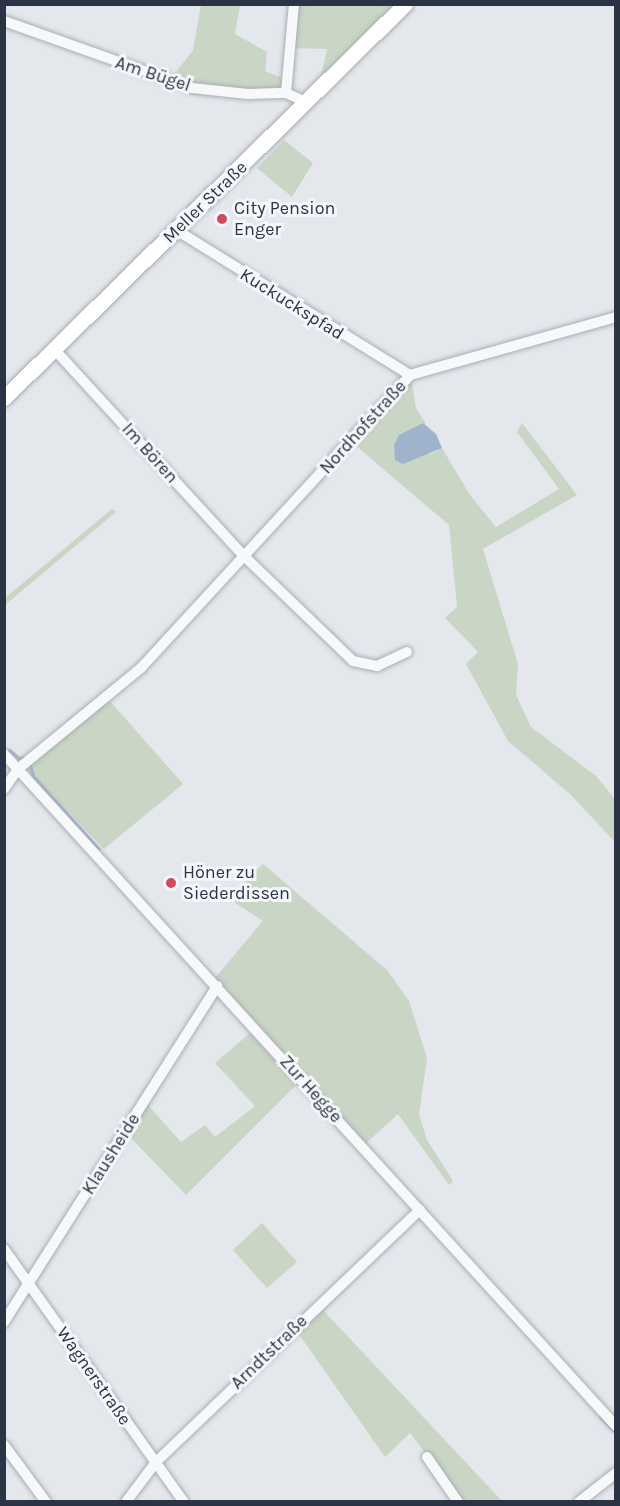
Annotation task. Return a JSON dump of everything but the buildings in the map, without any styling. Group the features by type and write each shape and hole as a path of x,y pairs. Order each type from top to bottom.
{"main road":[{"name":"Meller Straße","path":"4,398 405,4"}],"street":[{"path":"286,93 294,4"},
{"name":"Am Bügel","path":"4,21 192,88 248,94 286,93 306,102"},
{"name":"Kuckuckspfad","path":"176,230 410,375"},
{"name":"Nordhofstraße","path":"4,789 18,769 141,668 410,375 615,317"},
{"name":"Im Bören","path":"55,350 244,557"},
{"path":"244,557 353,661 377,666 407,652"},
{"name":"Zur Hegge","path":"4,754 615,1426"},
{"name":"Klausheide","path":"4,1322 217,986"},
{"name":"Arndtstraße","path":"126,1502 156,1462 420,1210"},
{"name":"Wagnerstraße","path":"4,1249 184,1502"},
{"path":"4,1445 46,1502"},
{"path":"427,1457 458,1502"},
{"path":"579,1502 615,1473"}],"green space":[{"path":"201,5 240,5 235,34 267,52 265,71 282,78 281,87 196,95 172,88 173,76 193,50"},
{"path":"295,5 393,5 321,76 327,49 291,48"},
{"path":"284,140 313,163 292,197 257,168"},
{"path":"411,378 416,408 426,424 399,435 430,454 442,448 470,495 496,527 559,489 517,432 522,423 577,495 483,549 518,664 516,695 531,727 596,776 615,799 615,842 571,795 508,741 466,664 478,652 445,618 457,607 449,525 355,445"},
{"path":"112,509 116,512 5,605 5,598"},
{"path":"109,700 183,784 104,849 27,769"},
{"path":"263,864 387,970 409,1001 427,1058 419,1115 427,1140 453,1181 449,1185 398,1114 365,1144 215,978 263,921 234,902 250,876"},
{"path":"250,1033 297,1084 186,1195 128,1135 147,1104 181,1142 205,1125 215,1137 255,1106 215,1063"},
{"path":"262,1223 297,1262 267,1288 233,1250"},
{"path":"323,1310 502,1501 462,1501 410,1433 385,1457 298,1333"}],"water":[{"path":"423,423 436,434 442,448 403,464 395,460 394,445 399,435"}],"waterway":[{"path":"9,750 19,758 25,757"},
{"path":"30,765 33,776 99,849"},
{"path":"600,1417 616,1433"}],"place":[{"name":"City Pension Enger","path":"222,219"},
{"name":"Höner zu Siederdissen","path":"171,883"}]}
